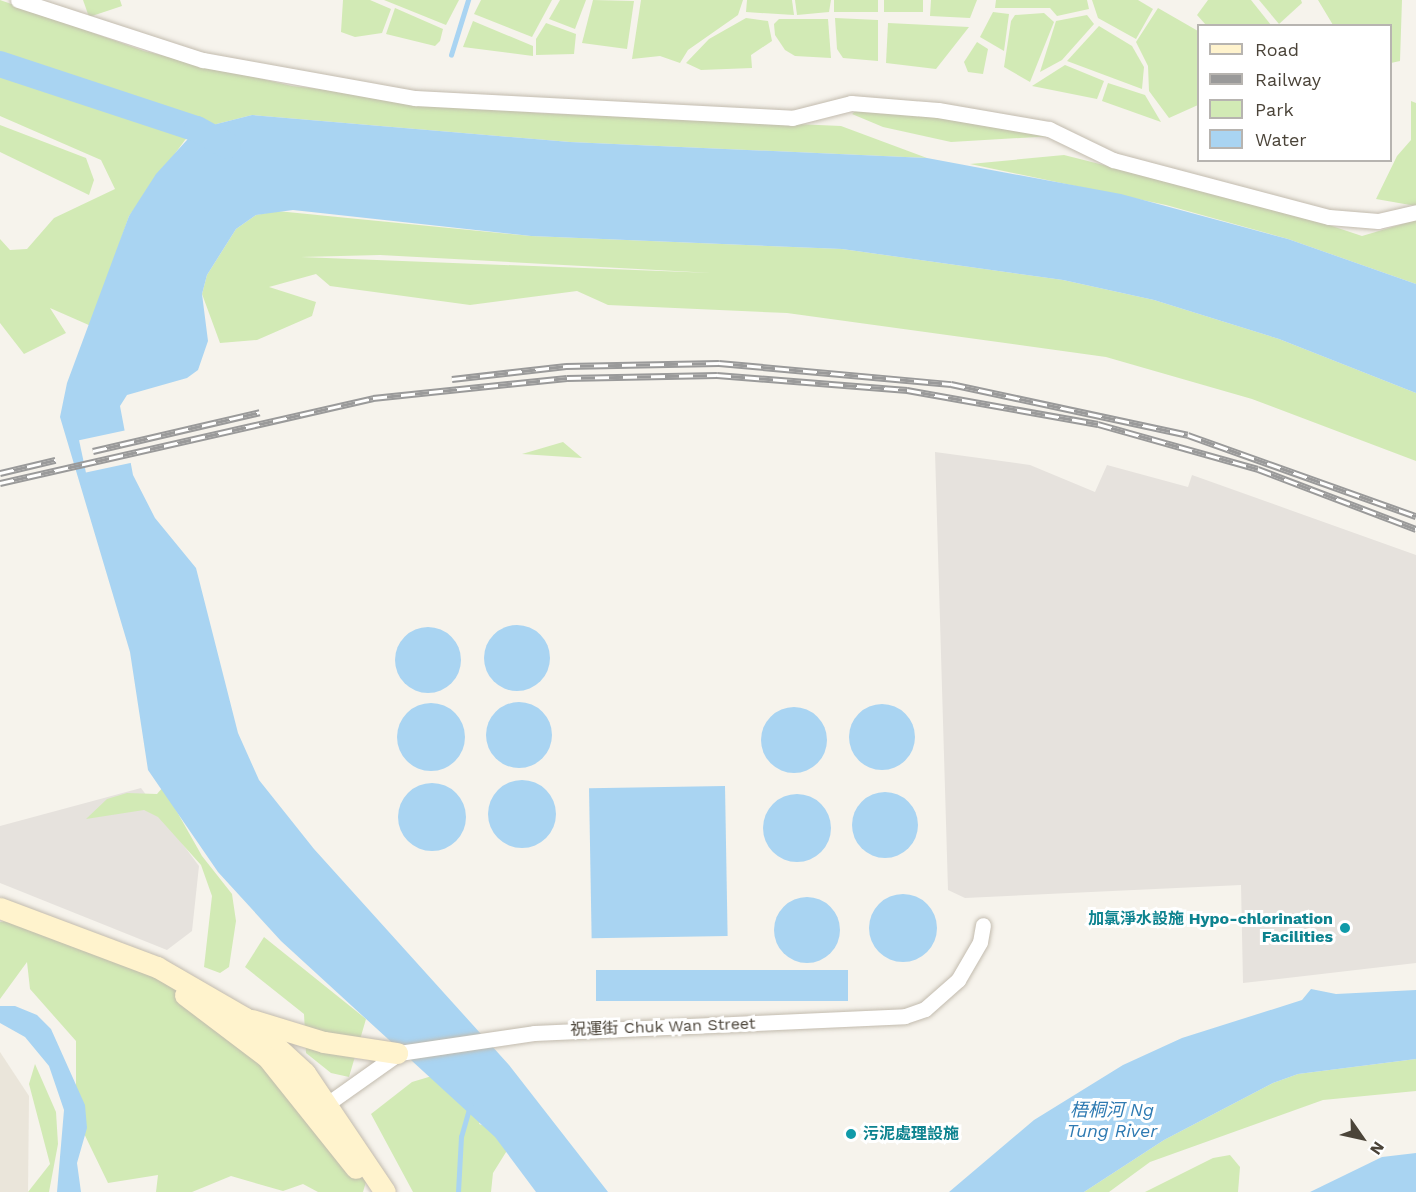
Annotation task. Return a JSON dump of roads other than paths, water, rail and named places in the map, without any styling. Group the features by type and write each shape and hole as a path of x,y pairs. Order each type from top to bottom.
{"street":[{"path":"18,0 170,52 369,90 558,108 727,116 792,118 851,103 938,110 1049,129 1113,160 1329,217 1378,221 1416,212"},
{"path":"0,908 107,948 202,989 245,1018 305,1073 369,1192"},
{"name":"祝運街 Chuk Wan Street","path":"322,1108 397,1053 534,1033 905,1016 925,1009 958,980 977,950 983,925"},
{"path":"107,948 235,1031 322,1108 385,1192"},
{"path":"245,1018 324,1042 397,1053"}],"water":[{"path":"252,115 570,142 927,158 1121,194 1288,239 1416,284 1416,393 1279,339 1154,300 1063,280 842,249 531,236 293,210 256,215 236,229 207,275 202,294 208,341 198,370 187,378 127,395 120,406 133,475 155,518 196,568 238,733 259,780 314,849 509,1065 608,1192 536,1192 495,1137 281,941 218,872 148,770 130,652 60,417 67,383 129,216 156,174 197,129"},
{"path":"510,625 524,625 536,630 545,639 550,658 548,671 541,682 524,691 510,691 498,686 489,677 484,665 484,651 489,639 498,630"},
{"path":"421,627 435,627 447,632 456,641 461,660 459,673 452,684 435,693 421,693 409,688 400,679 395,667 395,653 400,641 409,632"},
{"path":"512,702 526,702 538,707 547,716 552,735 550,748 543,759 526,768 512,768 500,763 491,754 486,742 486,728 491,716 500,707"},
{"path":"431,703 444,706 455,713 462,724 465,737 462,750 455,761 444,768 431,771 418,768 407,761 400,750 397,737 400,724 407,713 418,706"},
{"path":"875,704 889,704 901,709 910,718 915,737 913,750 906,761 889,770 875,770 863,765 854,756 849,744 849,730 854,718 863,709"},
{"path":"787,707 801,707 813,712 822,721 827,740 825,753 818,764 801,773 787,773 775,768 766,759 761,747 761,733 766,721 775,712"},
{"path":"522,780 535,783 546,790 553,801 556,814 553,827 546,838 535,845 522,848 509,845 498,838 491,827 488,814 491,801 498,790 509,783"},
{"path":"432,783 445,786 456,793 463,804 466,817 463,830 456,841 445,848 432,851 419,848 408,841 401,830 398,817 401,804 408,793 419,786"},
{"path":"725,786 728,936 592,938 589,788"},
{"path":"878,792 892,792 904,797 913,806 918,825 916,838 909,849 892,858 878,858 866,853 857,844 852,832 852,818 857,806 866,797"},
{"path":"797,794 810,797 821,804 828,815 831,828 828,841 821,852 810,859 797,862 784,859 773,852 766,841 763,828 766,815 773,804 784,797"},
{"path":"903,894 916,897 927,904 934,915 937,928 934,941 927,952 916,959 903,962 890,959 879,952 872,941 869,928 872,915 879,904 890,897"},
{"path":"800,897 814,897 826,902 835,911 840,930 838,943 831,954 814,963 800,963 788,958 779,949 774,937 774,923 779,911 788,902"},
{"path":"596,970 848,970 848,1001 596,1001"},
{"name":"梧桐河 Ng Tung River","path":"1311,989 1336,994 1416,990 1416,1059 1298,1074 1273,1083 1164,1140 1084,1192 949,1192 1034,1120 1123,1065 1182,1038 1302,1000"},
{"path":"0,1006 15,1006 37,1015 51,1029 85,1105 87,1128 77,1163 81,1192 57,1192 64,1110 49,1066 25,1037 0,1023"},
{"path":"1416,1153 1416,1192 1310,1192 1382,1157"}],"waterway":[{"path":"451,55 468,0"},
{"path":"0,64 197,129 228,146"},
{"path":"458,1192 461,1137 470,1105"}],"railway":[{"path":"452,379 566,366 719,363 951,384 1188,435 1416,516"},
{"path":"0,483 373,398 567,378 717,375 907,390 1098,424 1258,469 1416,529"},
{"path":"93,451 260,412"},
{"path":"0,473 55,460"}],"place":[{"name":"加氯淨水設施 Hypo-chlorination Facilities","path":"1345,928"},
{"name":"污泥處理設施","path":"851,1134"}]}
